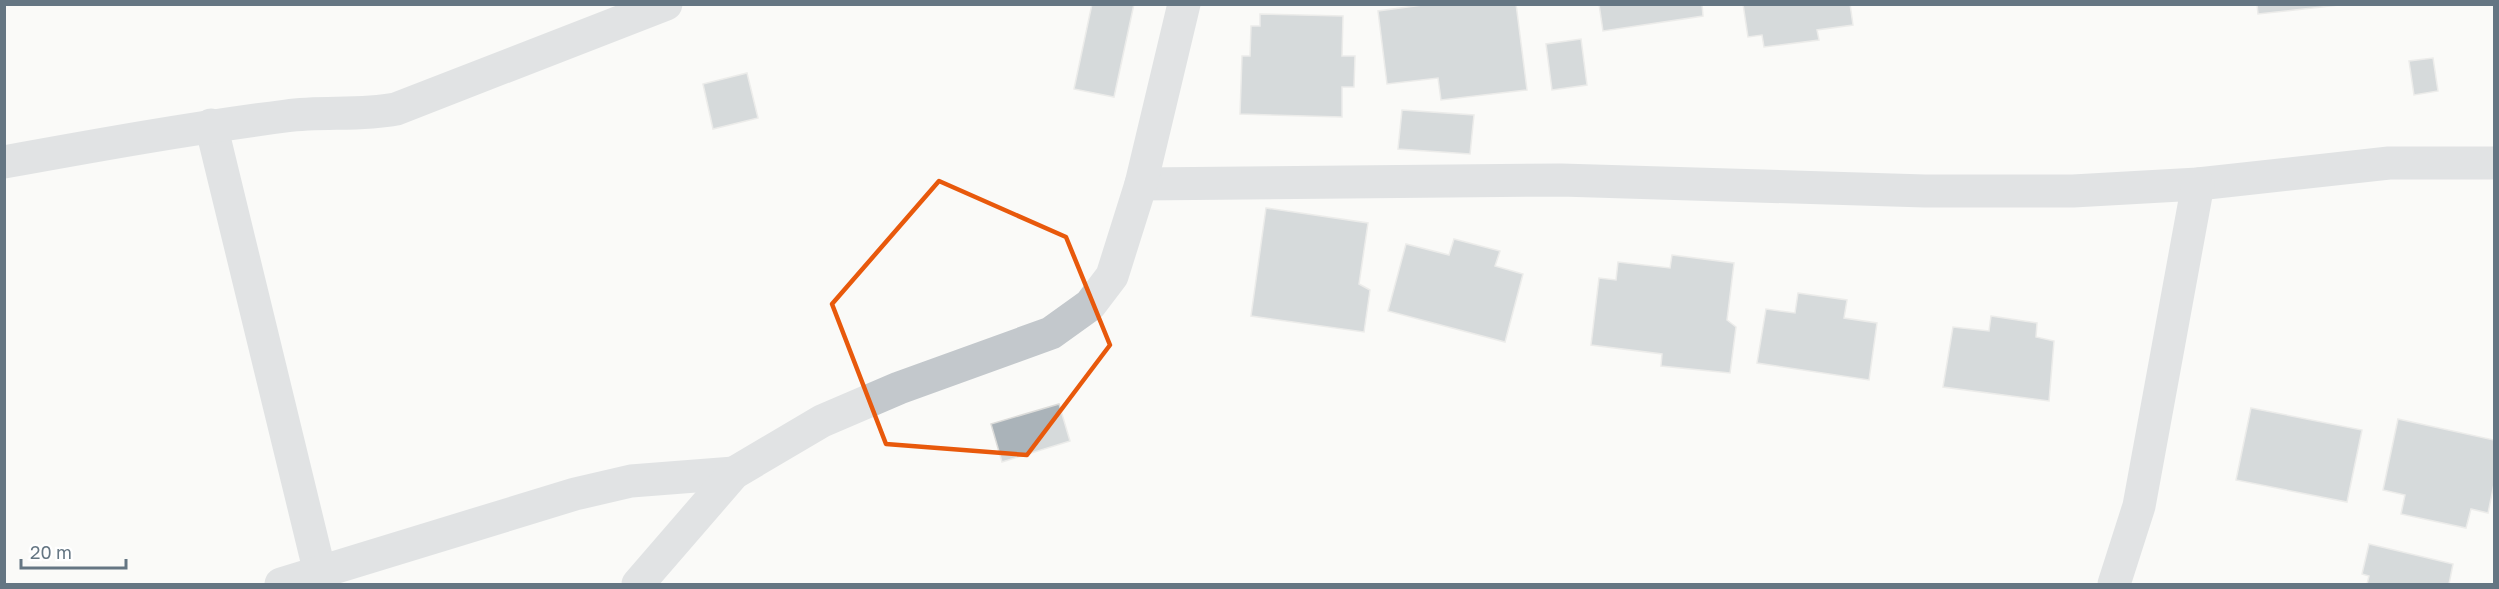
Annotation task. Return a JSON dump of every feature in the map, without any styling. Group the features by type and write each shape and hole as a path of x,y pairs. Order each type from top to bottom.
{"street":[{"path":"4,162 211,125 312,112 377,112 396,109 666,4"},
{"path":"638,585 734,473 822,421 899,388 1051,333 1090,304 1112,276 1141,184 1184,4"},
{"path":"211,125 320,573"},
{"path":"1141,184 1562,180 1971,191 2073,190 2198,184 2389,163 2494,163"},
{"path":"2114,585 2139,506 2198,184"},
{"path":"281,585 574,494 630,482 734,473"}],"highlighted area":[{"path":"939,181 1066,237 1110,345 1027,455 886,444 832,304"}],"building":[{"path":"1092,4 1134,4 1114,97 1074,89"},
{"path":"1430,4 1516,4 1527,90 1441,100 1438,78 1387,84 1378,11"},
{"path":"1599,4 1702,4 1703,16 1603,31"},
{"path":"1743,4 1850,4 1853,25 1817,30 1819,40 1764,47 1762,35 1748,37"},
{"path":"2257,4 2348,4 2258,14"},
{"path":"1260,14 1343,16 1342,56 1355,56 1354,87 1342,87 1342,117 1240,114 1242,56 1250,56 1251,26 1260,26"},
{"path":"1581,39 1587,85 1552,90 1546,44"},
{"path":"2433,58 2438,91 2414,95 2409,61"},
{"path":"747,73 758,118 713,129 703,84"},
{"path":"1402,110 1474,115 1470,154 1398,149"},
{"path":"1266,208 1368,223 1359,284 1370,290 1364,332 1251,316"},
{"path":"1454,239 1500,251 1495,266 1523,274 1505,342 1388,311 1406,244 1449,255"},
{"path":"1672,255 1734,263 1727,320 1736,327 1730,373 1661,366 1662,354 1591,345 1599,278 1616,280 1618,262 1670,268"},
{"path":"1798,293 1847,300 1844,318 1877,323 1869,380 1757,363 1766,309 1795,313"},
{"path":"1991,316 2037,323 2036,337 2054,341 2049,401 1943,387 1953,327 1989,331"},
{"path":"1059,404 1070,441 1002,462 991,424"},
{"path":"2251,408 2362,430 2347,502 2236,480"},
{"path":"2398,419 2494,440 2494,484 2488,513 2471,509 2466,528 2401,514 2405,495 2383,490"},
{"path":"2369,544 2453,564 2449,584 2367,584 2369,576 2362,574"}]}
